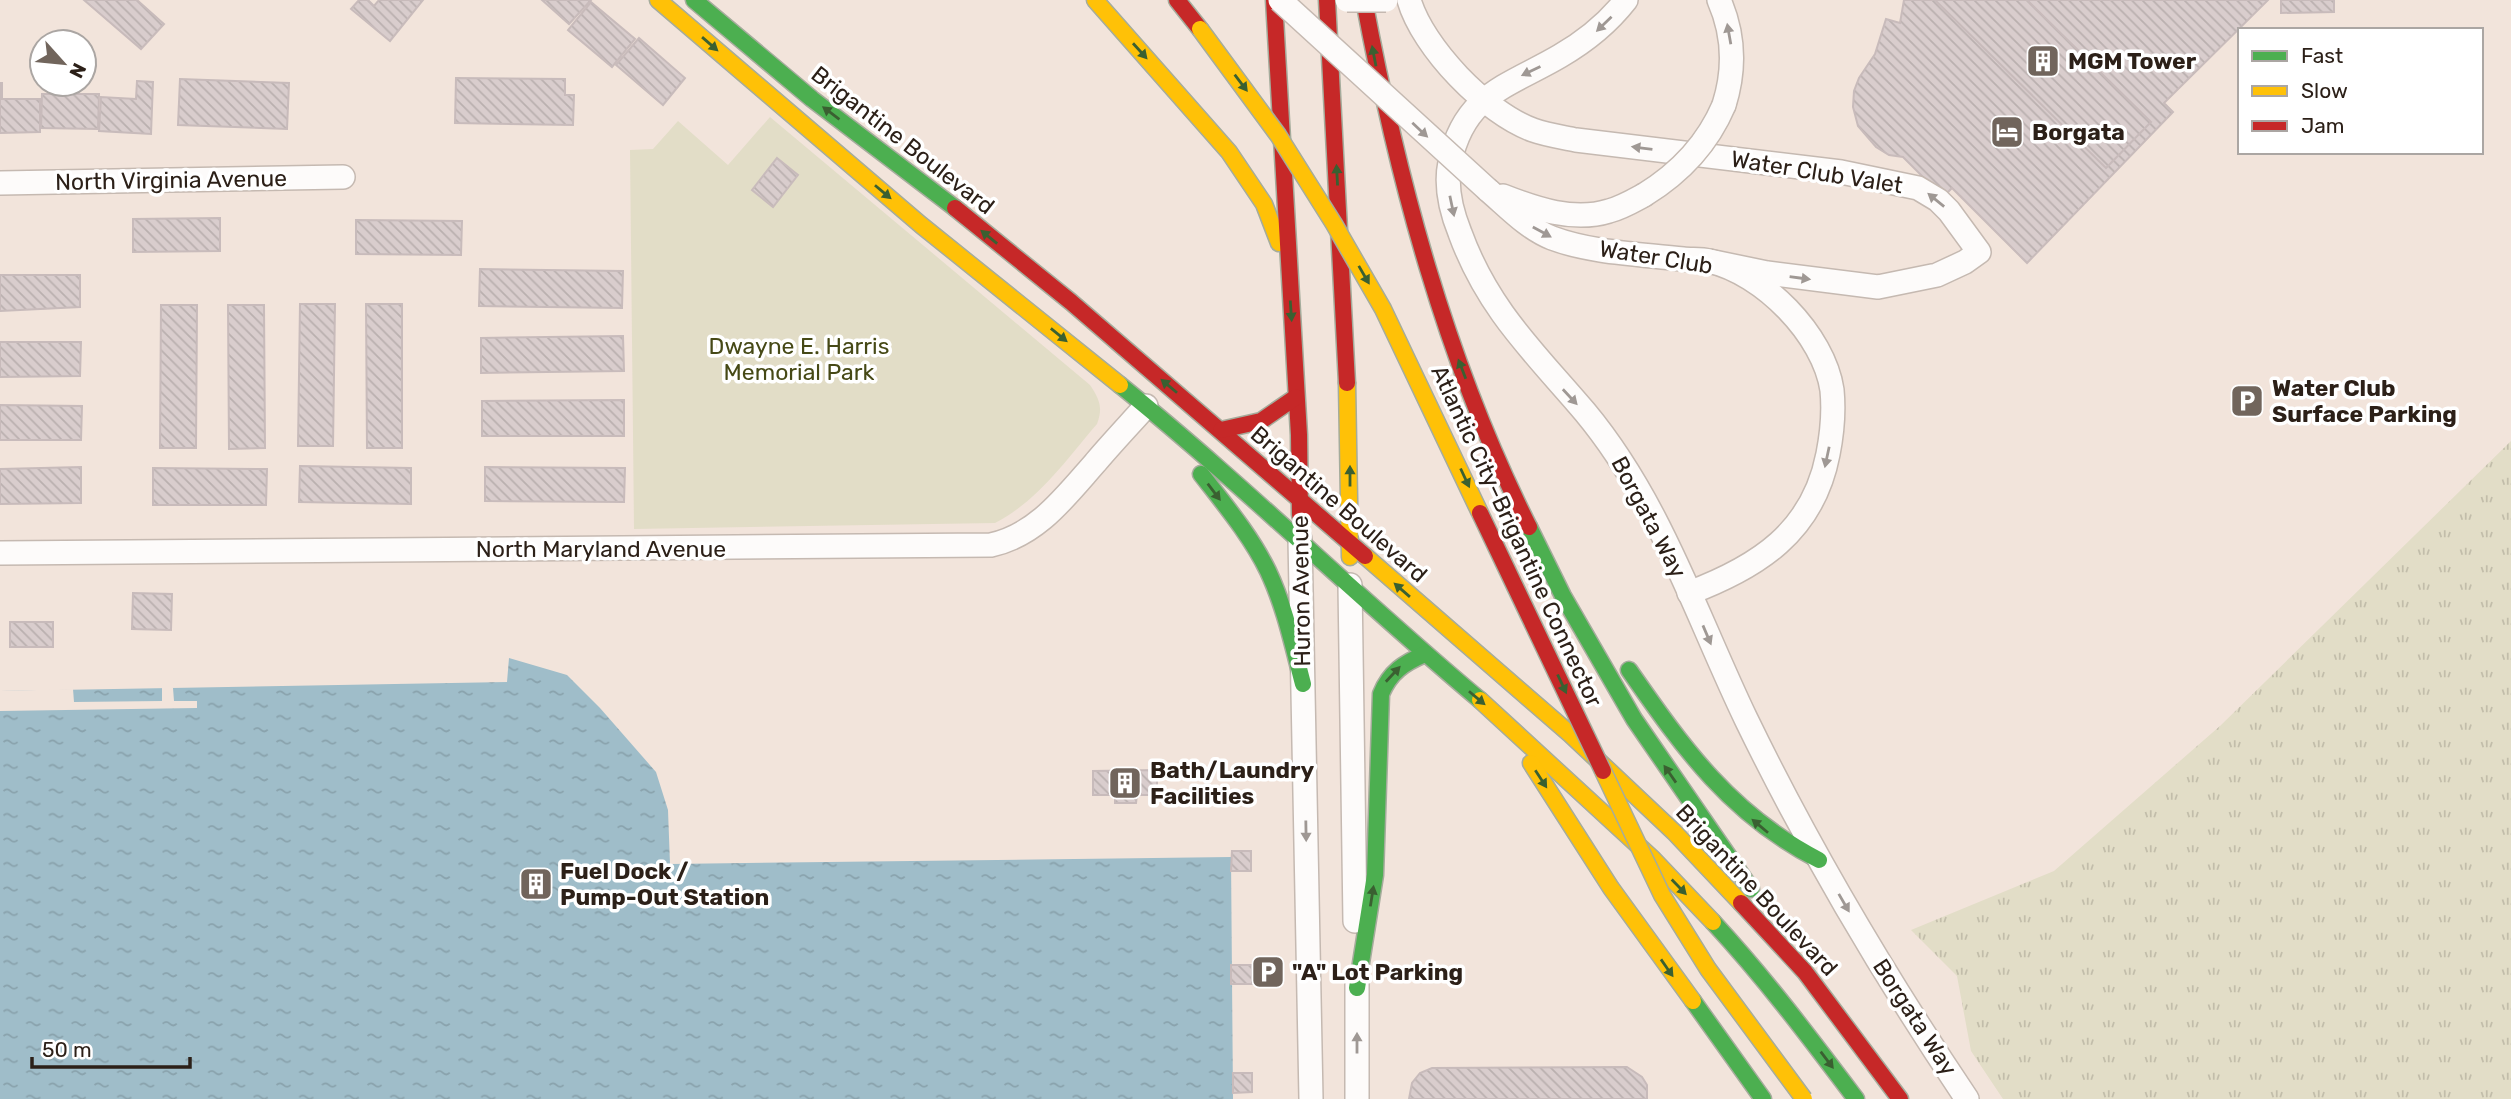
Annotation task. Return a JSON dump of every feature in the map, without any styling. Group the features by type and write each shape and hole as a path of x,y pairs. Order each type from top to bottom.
{"main road":[{"name":"Brigantine Boulevard","path":"658,0 932,212 1070,302 1570,734 1674,832 1805,972 1900,1099"},
{"name":"Brigantine Boulevard","path":"694,0 812,99 1152,412 1300,539 1425,654 1505,721 1653,859 1748,960 1856,1099"},
{"path":"1094,0 1248,177 1273,224 1289,282"},
{"name":"Atlantic City–Brigantine Connector","path":"1177,0 1278,135 1383,309 1662,895 1708,969 1804,1099"},
{"name":"Huron Avenue","path":"1274,0 1289,234 1300,539"},
{"path":"1327,0 1348,381 1350,585"},
{"name":"Atlantic City–Brigantine Connector","path":"1364,0 1373,53 1411,219 1460,364 1518,504 1553,577 1651,747 1739,871 1805,972"},
{"path":"1221,430 1241,428 1268,420 1296,397"},
{"path":"1152,412 1235,519 1263,562 1280,601 1303,684"},
{"path":"1518,504 1563,563"},
{"path":"1357,988 1375,875 1381,694 1384,684 1396,668 1425,654"},
{"path":"1622,659 1671,729 1727,796 1777,839 1819,860"},
{"path":"1505,721 1611,888 1763,1099"}],"street":[{"name":"Water Club","path":"1280,0 1488,190 1537,230 1569,243 1709,261 1760,285 1798,321 1826,372 1832,389 1830,444 1821,481 1805,514 1779,544 1751,565 1689,593"},
{"path":"1347,0 1386,0"},
{"name":"Water Club Valet","path":"1409,0 1418,24 1436,51 1484,99 1514,122 1553,136 1841,172 1918,188 1938,200 1949,211 1979,252 1953,269 1937,275 1878,287 1767,273 1709,261"},
{"name":"Borgata Way","path":"1626,0 1594,34 1560,56 1509,81 1484,99 1459,134 1449,164 1451,205 1468,256 1498,309 1516,334 1584,412 1622,464 1658,524 1747,721 1819,860 1904,1004 1967,1099"},
{"path":"1488,190 1534,207 1581,215 1610,211 1644,195 1687,163 1709,136 1724,105 1730,81 1732,52 1727,23 1719,0"},
{"name":"North Virginia Avenue","path":"0,183 343,177"},
{"name":"North Maryland Avenue","path":"0,553 991,545 1015,538 1045,517 1152,412"},
{"name":"Huron Avenue","path":"1300,539 1311,1099"},
{"path":"1350,585 1357,1099"}],"green space":[{"name":"Dwayne E. Harris Memorial Park","path":"770,117 1090,385 1096,395 1100,404 1097,424 1038,491 995,523 634,529 630,150 653,149 678,121 728,165"},
{"path":"2511,441 2511,1099 2003,1099 1971,1051 1957,976 1911,930 2054,871 2220,726"}],"water":[{"path":"509,658 567,675 656,772 668,810 670,864 1231,857 1233,1099 0,1099 0,691 507,682"}],"pier":[{"path":"162,688 173,688 174,701 197,701 197,708 0,711 0,691 73,689 74,702 162,701"}],"building":[{"path":"84,0 137,0 164,24 141,49"},
{"path":"359,0 368,0 374,6 379,0 423,0 390,41 351,9"},
{"path":"542,0 591,0 569,24"},
{"name":"Borgata","path":"1904,0 2268,0 2164,103 2173,112 2027,263 1952,188 1943,197 1903,157 1889,155 1876,147 1858,126 1853,107 1854,91 1859,78 1875,54 1886,19 1900,23"},
{"name":"MGM Tower","path":"1935,0 2027,0 2151,122 2106,168"},
{"path":"2281,0 2334,0 2334,12 2281,13"},
{"path":"591,2 635,39 612,67 568,30"},
{"path":"639,38 685,78 663,105 616,65"},
{"path":"456,78 565,79 565,95 574,95 573,125 455,123"},
{"path":"180,79 289,83 287,129 178,125"},
{"path":"137,81 153,82 151,134 99,131 101,97 136,99"},
{"path":"0,83 2,99 40,99 40,132 0,133"},
{"path":"99,94 98,129 41,128 42,98 98,98"},
{"path":"777,158 798,175 773,207 752,190"},
{"path":"220,218 220,251 133,252 133,219"},
{"path":"356,220 462,221 461,255 356,254"},
{"path":"480,269 623,271 622,308 479,306"},
{"path":"0,275 80,275 80,307 0,311"},
{"path":"300,304 335,304 333,446 298,446"},
{"path":"366,304 402,304 402,448 367,448"},
{"path":"161,305 197,305 196,448 160,448"},
{"path":"228,305 264,305 265,448 229,449"},
{"path":"623,336 624,371 481,373 481,338"},
{"path":"0,342 81,342 80,376 0,377"},
{"path":"624,400 624,436 482,436 482,401"},
{"path":"0,405 82,406 81,440 0,440"},
{"path":"300,466 411,468 411,504 299,502"},
{"path":"81,467 81,503 0,504 0,469"},
{"path":"485,467 625,468 624,502 485,501"},
{"path":"153,468 267,469 266,505 153,505"},
{"path":"133,593 172,594 171,630 132,629"},
{"path":"10,622 53,622 53,647 10,647"},
{"name":"Bath/Laundry Facilities","path":"1157,770 1157,795 1137,795 1136,803 1115,803 1115,795 1093,795 1093,771"},
{"path":"1232,851 1251,851 1251,871 1231,871"},
{"name":"Fuel Dock / Pump-Out Station","path":"527,871 545,872 544,897 526,896"},
{"path":"1231,965 1252,965 1252,984 1231,984"},
{"path":"1627,1067 1642,1077 1647,1085 1647,1099 1409,1099 1412,1083 1420,1073 1432,1068"},
{"path":"1233,1073 1252,1073 1252,1092 1233,1093"}],"traffic: fast":[{"path":"694,0 812,99 955,208"},
{"path":"1120,385 1480,700"},
{"path":"1201,474 1246,533 1268,571 1284,613 1303,684"},
{"path":"1529,527 1563,596 1634,719 1751,889"},
{"path":"1357,988 1375,875 1381,694 1399,669 1425,654"},
{"path":"1629,670 1670,727 1712,778 1760,822 1819,860"},
{"path":"1713,922 1769,987 1856,1099"},
{"path":"1693,1001 1763,1099"}],"traffic: slow":[{"path":"658,0 921,225 1120,385"},
{"path":"1095,0 1229,152 1264,204 1279,243"},
{"path":"1200,29 1278,135 1334,224 1383,309 1480,513"},
{"path":"1347,383 1350,557"},
{"path":"1365,556 1570,734 1674,832 1741,903"},
{"path":"1480,700 1653,859 1713,922"},
{"path":"1531,763 1611,888 1693,1001"},
{"path":"1603,771 1662,895 1708,969 1804,1099"}],"traffic: jam":[{"path":"1177,0 1200,29"},
{"path":"1274,0 1299,435 1300,515"},
{"path":"1327,0 1347,383"},
{"path":"1364,0 1392,135 1428,269 1473,400 1529,527"},
{"path":"955,208 1071,302 1365,556"},
{"path":"1221,430 1261,421 1296,397"},
{"path":"1480,513 1603,771"},
{"path":"1741,903 1805,972 1900,1099"}],"place":[{"name":"MGM Tower","path":"2043,61"},
{"name":"Borgata","path":"2007,132"},
{"name":"Water Club Surface Parking","path":"2247,401"},
{"name":"Bath/Laundry Facilities","path":"1125,783"},
{"name":"Fuel Dock / Pump-Out Station","path":"536,884"},
{"name":"\"A\" Lot Parking","path":"1268,972"}]}
